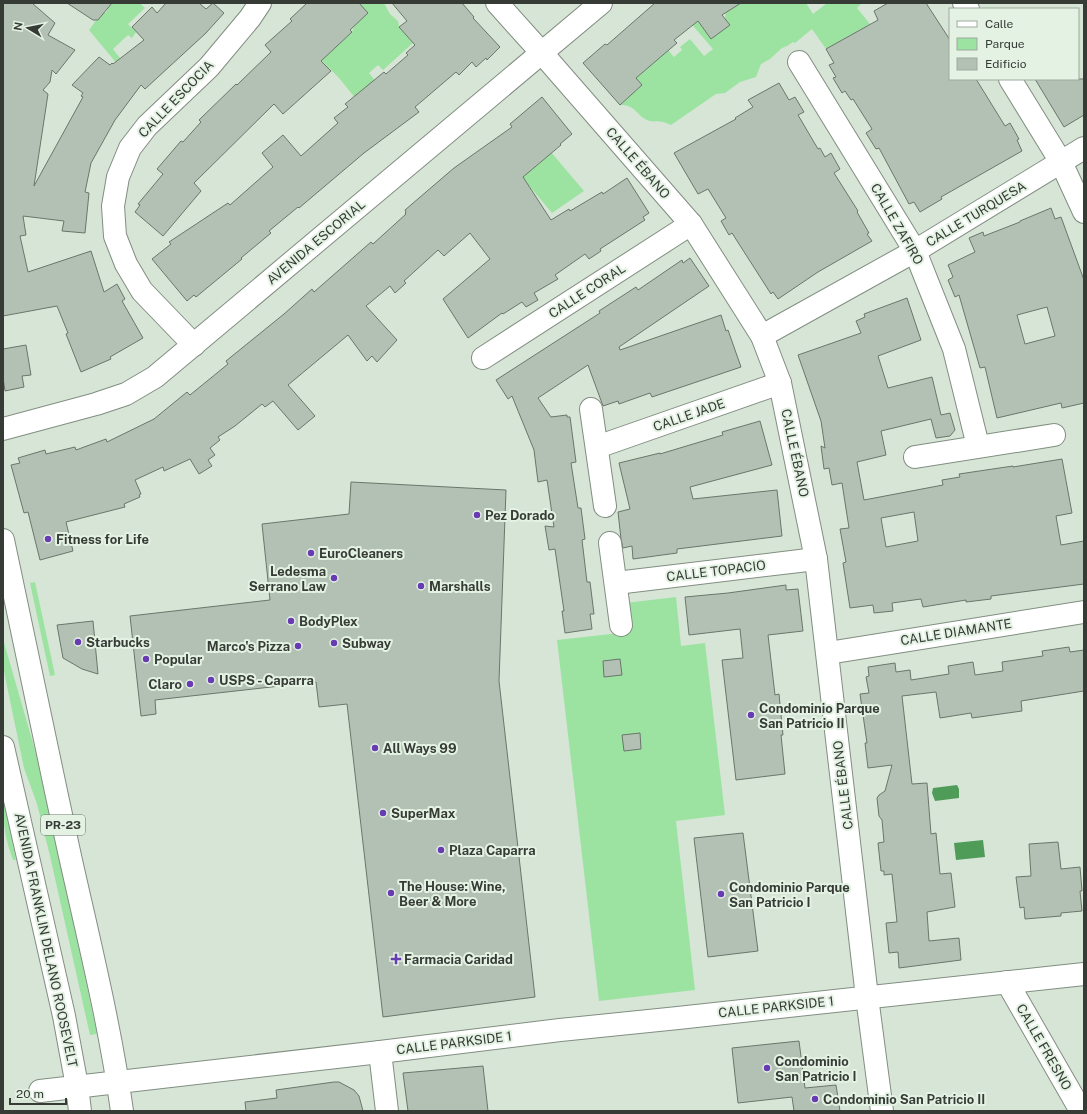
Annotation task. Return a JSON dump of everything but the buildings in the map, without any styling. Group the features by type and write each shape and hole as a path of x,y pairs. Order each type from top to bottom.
{"street":[{"name":"CALLE ESCOCIA","path":"194,345 142,292 126,264 116,236 113,206 118,177 130,148 147,126 209,67 250,18 260,3"},
{"name":"CALLE ÉBANO","path":"497,3 691,224 762,336 780,383 816,559 867,997 882,1111"},
{"name":"AVENIDA ESCORIAL","path":"3,428 96,404 126,394 155,377 601,3"},
{"name":"CALLE ZAFIRO","path":"799,62 915,251 954,349 978,446"},
{"path":"1011,80 1061,162 1084,212"},
{"name":"CALLE TURQUESA","path":"762,336 915,251 1084,148"},
{"name":"CALLE CORAL","path":"483,358 691,224"},
{"name":"CALLE JADE","path":"597,447 780,383"},
{"path":"591,409 605,506"},
{"path":"915,458 978,446 1054,435"},
{"name":"PR-23","path":"3,540 41,724 96,973 118,1082 122,1111"},
{"path":"610,543 621,625"},
{"name":"CALLE TOPACIO","path":"616,583 816,559"},
{"name":"CALLE DIAMANTE","path":"828,653 1084,612"},
{"name":"AVENIDA FRANKLIN DELANO ROOSEVELT","path":"3,747 64,1016 80,1111"},
{"name":"CALLE PARKSIDE 1","path":"40,1091 560,1030 1084,974"},
{"name":"CALLE FRESNO","path":"1006,982 1081,1111"},
{"path":"380,1052 386,1111"}],"green space":[{"path":"109,3 140,3 145,8 128,24 136,32 132,38 128,35 113,49 120,58 133,83 89,30 103,11 106,13 108,9 106,7"},
{"path":"361,3 384,3 390,14 398,21 399,27 413,43 383,70 378,65 369,73 377,83 374,121 339,78 321,60 352,32"},
{"path":"741,3 806,3 813,14 827,3 862,3 857,8 870,24 826,49 812,29 795,43 793,42 782,48 770,59 761,64 756,77 740,82 725,93 716,94 671,125 660,121 647,120 629,106 620,105 642,85 609,48 640,75 656,61 664,45 674,57 682,50 680,47 690,39 704,56 713,49 687,19 729,25 725,18 726,10"},
{"path":"522,118 584,191 552,213 493,143 527,173"},
{"path":"35,582 55,675 50,676 30,583"},
{"path":"676,597 681,646 705,643 725,815 676,821 695,990 599,1001 557,640 629,632 625,603"},
{"path":"3,639 44,781 97,1034 90,1035 50,856 37,804 24,768 3,667"},
{"path":"3,795 16,860 13,860 6,836"}],"shaded area":[{"path":"957,785 959,789 959,798 935,801 932,793 933,788"},
{"path":"983,840 985,857 956,860 954,843"}],"place":[{"name":"Pez Dorado","path":"477,515"},
{"name":"Fitness for Life","path":"48,539"},
{"name":"EuroCleaners","path":"311,553"},
{"name":"Ledesma Serrano Law","path":"334,578"},
{"name":"Marshalls","path":"421,586"},
{"name":"BodyPlex","path":"291,621"},
{"name":"Starbucks","path":"78,642"},
{"name":"Subway","path":"334,643"},
{"name":"Marco's Pizza","path":"298,646"},
{"name":"Popular","path":"146,659"},
{"name":"USPS - Caparra","path":"211,680"},
{"name":"Claro","path":"190,684"},
{"name":"Condominio Parque San Patricio II","path":"751,715"},
{"name":"All Ways 99","path":"375,748"},
{"name":"SuperMax","path":"383,813"},
{"name":"Plaza Caparra","path":"441,850"},
{"name":"The House: Wine, Beer & More","path":"391,893"},
{"name":"Condominio Parque San Patricio I","path":"721,894"},
{"name":"Farmacia Caridad","path":"396,959"},
{"name":"Condominio San Patricio I","path":"767,1068"},
{"name":"Condominio San Patricio II","path":"815,1099"}]}
